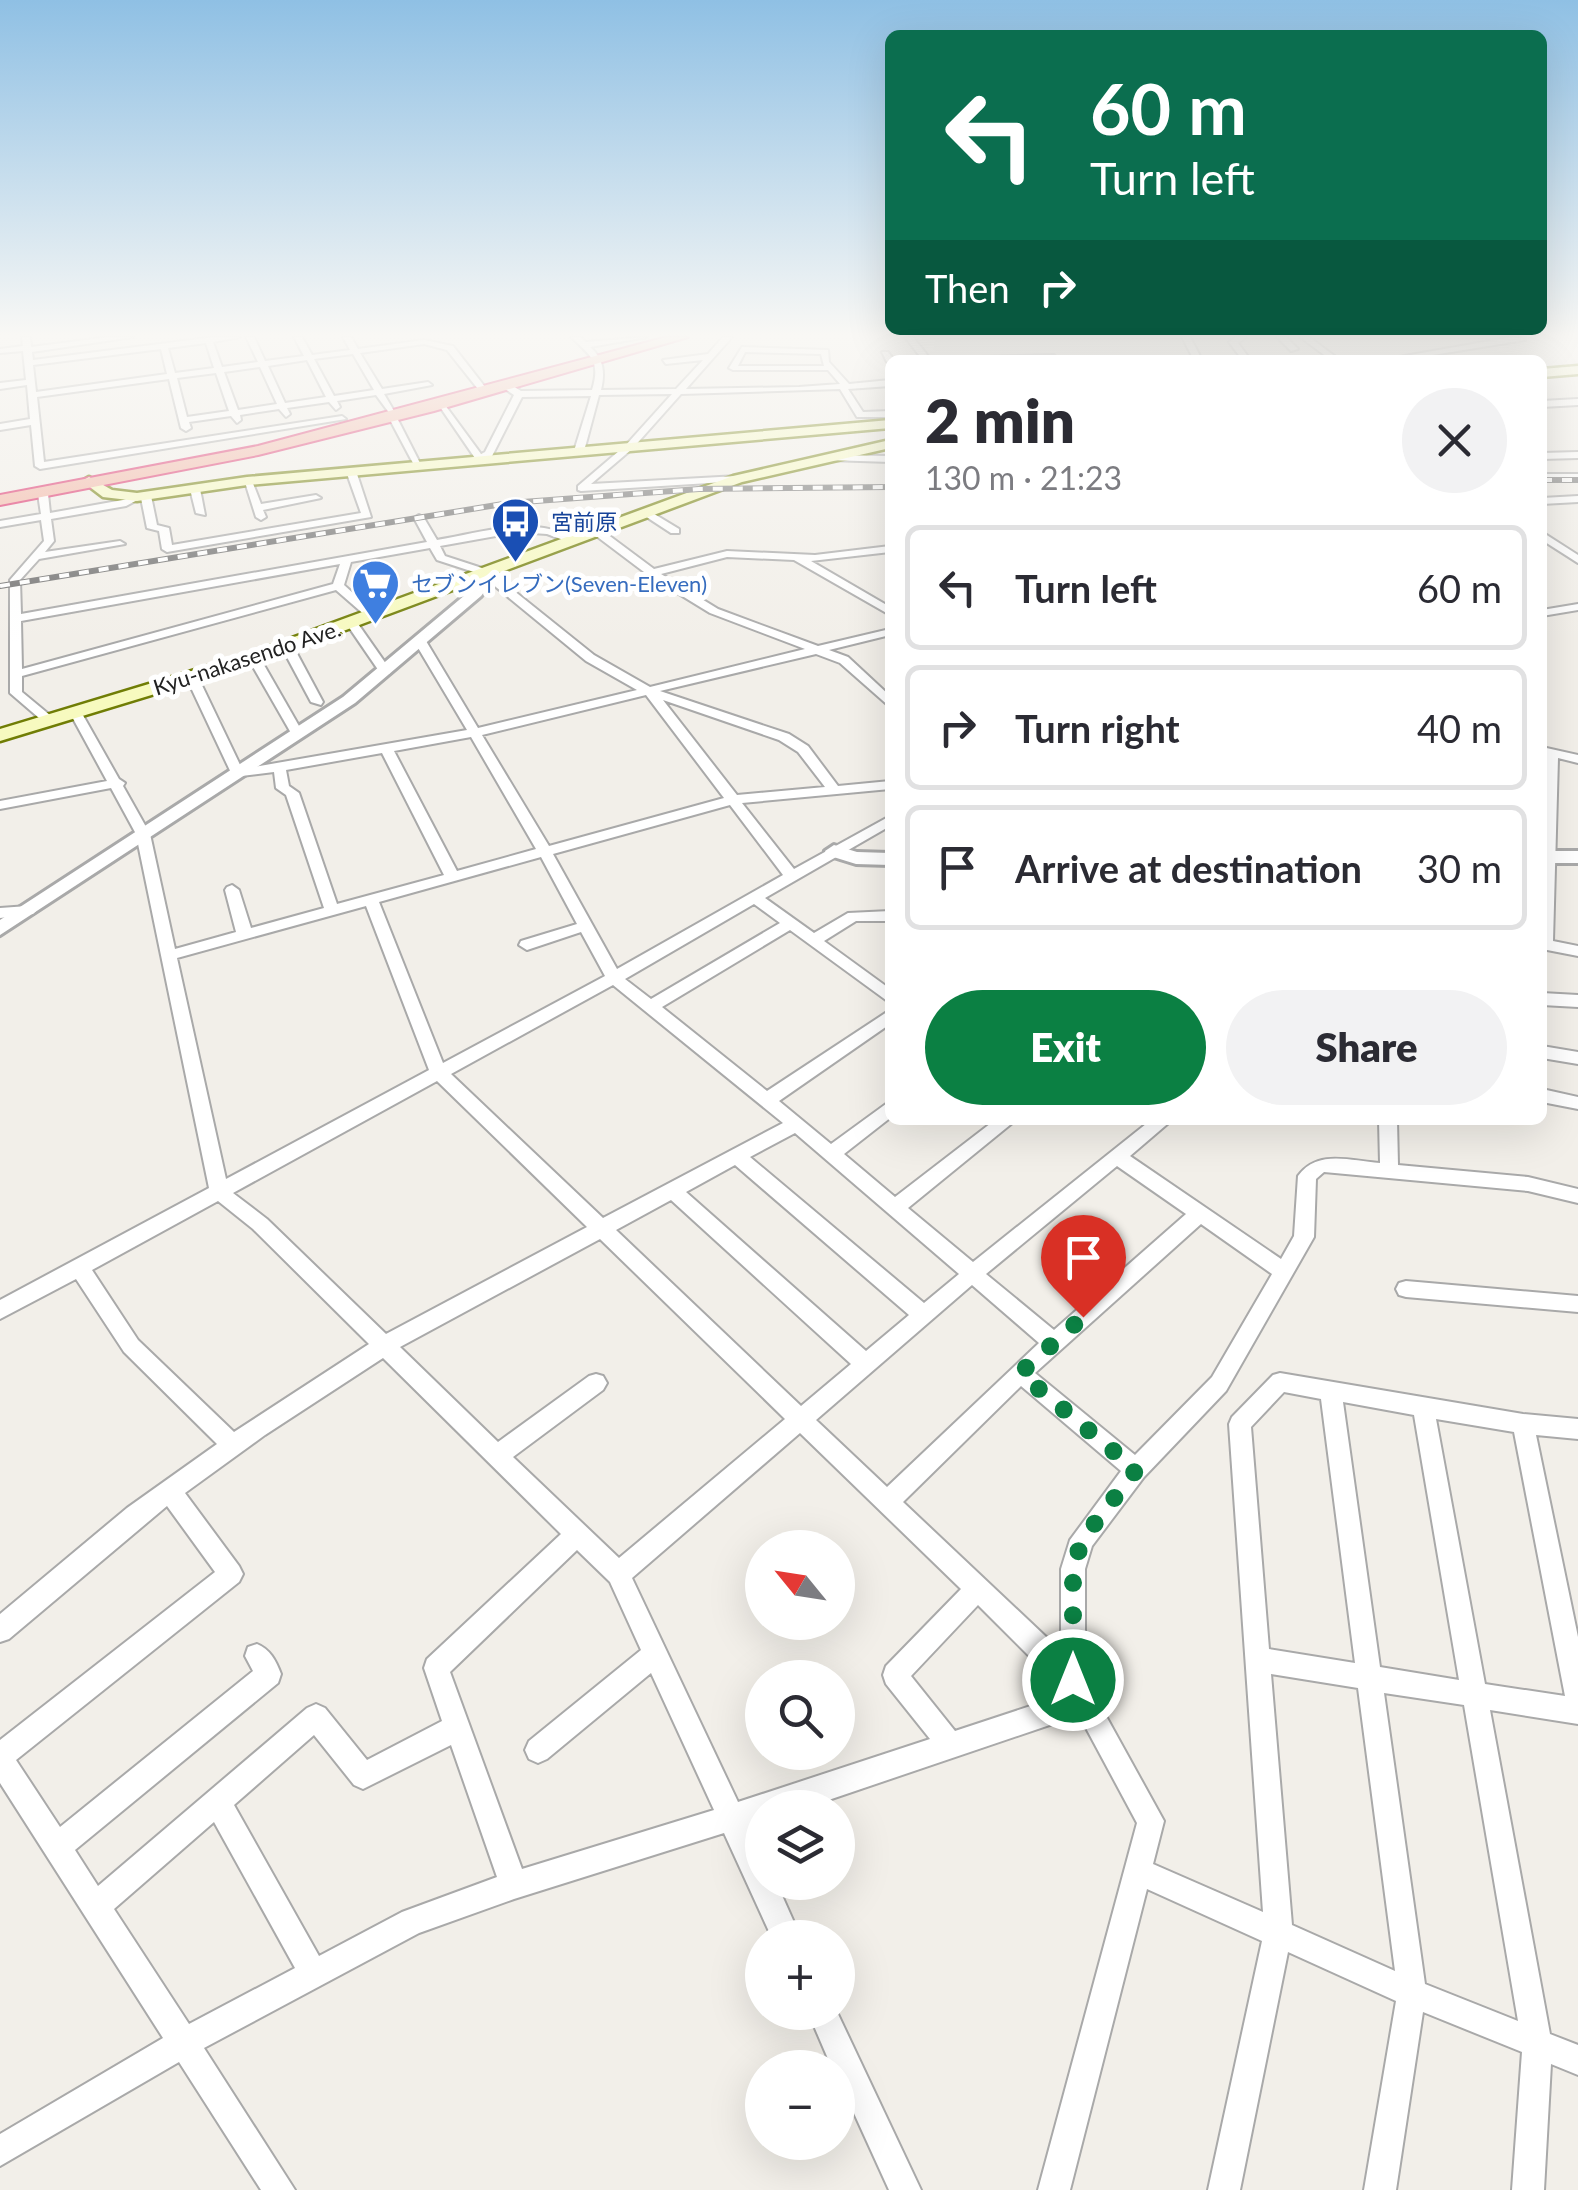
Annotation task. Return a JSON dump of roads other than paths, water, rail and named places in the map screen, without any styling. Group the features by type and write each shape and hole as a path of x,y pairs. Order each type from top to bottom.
{"highway":[{"path":"0,498 92,484 274,439"},
{"path":"0,498 44,494 236,456 298,439"}],"main road":[{"path":"92,484 108,494 142,497 247,480 718,439"},
{"name":"Kyu-nakasendo Ave.","path":"0,736 254,658 738,480 885,445"}],"street":[{"path":"38,439 40,466 212,439"},
{"path":"405,439 419,465"},
{"path":"466,439 480,459 490,454 497,439"},
{"path":"579,452 583,439"},
{"path":"637,439 581,488 738,480"},
{"path":"1547,456 1578,455"},
{"path":"832,458 885,459"},
{"path":"82,461 92,484"},
{"path":"0,524 142,497 152,528 164,528 167,549 367,515 351,472"},
{"path":"1547,478 1578,477"},
{"path":"247,480 267,532"},
{"path":"195,489 201,513"},
{"path":"16,693 16,580 50,541 44,494"},
{"path":"258,508 316,498"},
{"path":"1547,500 1578,499"},
{"path":"646,512 675,531"},
{"path":"420,518 441,558 486,575 590,658 650,692 784,737 803,750 834,790"},
{"path":"18,618 518,529 549,531 569,540"},
{"path":"595,530 652,573 714,610 844,660 885,697"},
{"path":"1547,539 1578,560"},
{"path":"34,557 120,544"},
{"path":"652,573 727,554 798,558 885,549"},
{"path":"798,558 885,609"},
{"path":"338,586 347,559"},
{"path":"0,929 238,774 385,671 420,642 486,575"},
{"path":"338,586 372,615"},
{"path":"18,674 338,586"},
{"path":"1547,612 1578,607"},
{"path":"352,622 385,671"},
{"path":"238,774 280,770 474,733 885,633"},
{"path":"420,642 545,852 614,978 796,1124 1054,1343"},
{"path":"287,646 317,702"},
{"path":"254,658 297,733"},
{"path":"192,677 238,774"},
{"path":"650,692 792,877"},
{"path":"0,696 16,693 52,720"},
{"path":"76,713 118,783 142,834 220,1192 260,1224 618,1574 779,1920"},
{"path":"386,749 453,877"},
{"path":"1547,752 1578,759"},
{"path":"280,770 283,788 292,792 332,910"},
{"path":"0,805 118,783"},
{"path":"166,956 732,800 885,785"},
{"path":"0,1310 614,978 885,823"},
{"path":"834,852 856,858 885,858"},
{"path":"1547,857 1578,857"},
{"path":"232,890 245,934"},
{"path":"756,898 885,992"},
{"path":"371,900 440,1073 978,1588 1078,1690 1151,1821 1054,2190"},
{"path":"0,913 28,912"},
{"path":"814,941 854,916 885,916"},
{"path":"650,1007 789,924"},
{"path":"526,944 585,926"},
{"path":"1547,945 1578,952"},
{"path":"1547,999 1578,1002"},
{"path":"766,1101 885,1019"},
{"path":"1547,1053 1578,1058"},
{"path":"1547,1096 1578,1103"},
{"path":"831,1154 885,1112"},
{"path":"0,1630 170,1491 385,1345 796,1124"},
{"path":"895,1208 1001,1125"},
{"path":"618,1574 804,1420 970,1274 1157,1125"},
{"path":"1388,1125 1389,1171"},
{"path":"736,1156 925,1316"},
{"path":"1117,1156 1285,1272"},
{"path":"1078,1690 1073,1569 1082,1540 1136,1470 1219,1384 1304,1237 1308,1176 1320,1165 1528,1184 1578,1196"},
{"path":"672,1190 867,1365"},
{"path":"888,1501 1020,1373 1200,1213"},
{"path":"79,1267 131,1346 233,1446"},
{"path":"1406,1289 1578,1304"},
{"path":"1020,1373 1136,1470"},
{"path":"1224,2190 1278,1932 1240,1424 1280,1382 1578,1430"},
{"path":"497,1456 596,1383"},
{"path":"1331,1392 1412,1993 1380,2190"},
{"path":"1423,1407 1537,2043 1528,2190"},
{"path":"1524,1424 1578,1698"},
{"path":"170,1491 230,1574 0,1757 181,2044 279,2190"},
{"path":"514,1885 436,1668 576,1535"},
{"path":"951,1746 895,1675 978,1588"},
{"path":"538,1750 654,1655"},
{"path":"56,1847 269,1674 257,1656"},
{"path":"1258,1660 1578,1711"},
{"path":"818,1790 951,1746 1078,1690"},
{"path":"95,1907 316,1716 363,1776 458,1727"},
{"path":"217,1802 314,1975"},
{"path":"0,2151 181,2044 412,1922 514,1885 745,1814"},
{"path":"1139,1872 1412,1993 1578,2060"},
{"path":"830,2030 905,2190"}],"railway":[{"path":"1547,480 1578,480"},
{"path":"0,586 509,503 699,489 885,487"}],"place":[{"name":"宮前原","path":"516,564"},
{"name":"セブンイレブン(Seven-Eleven)","path":"376,626"}]}
